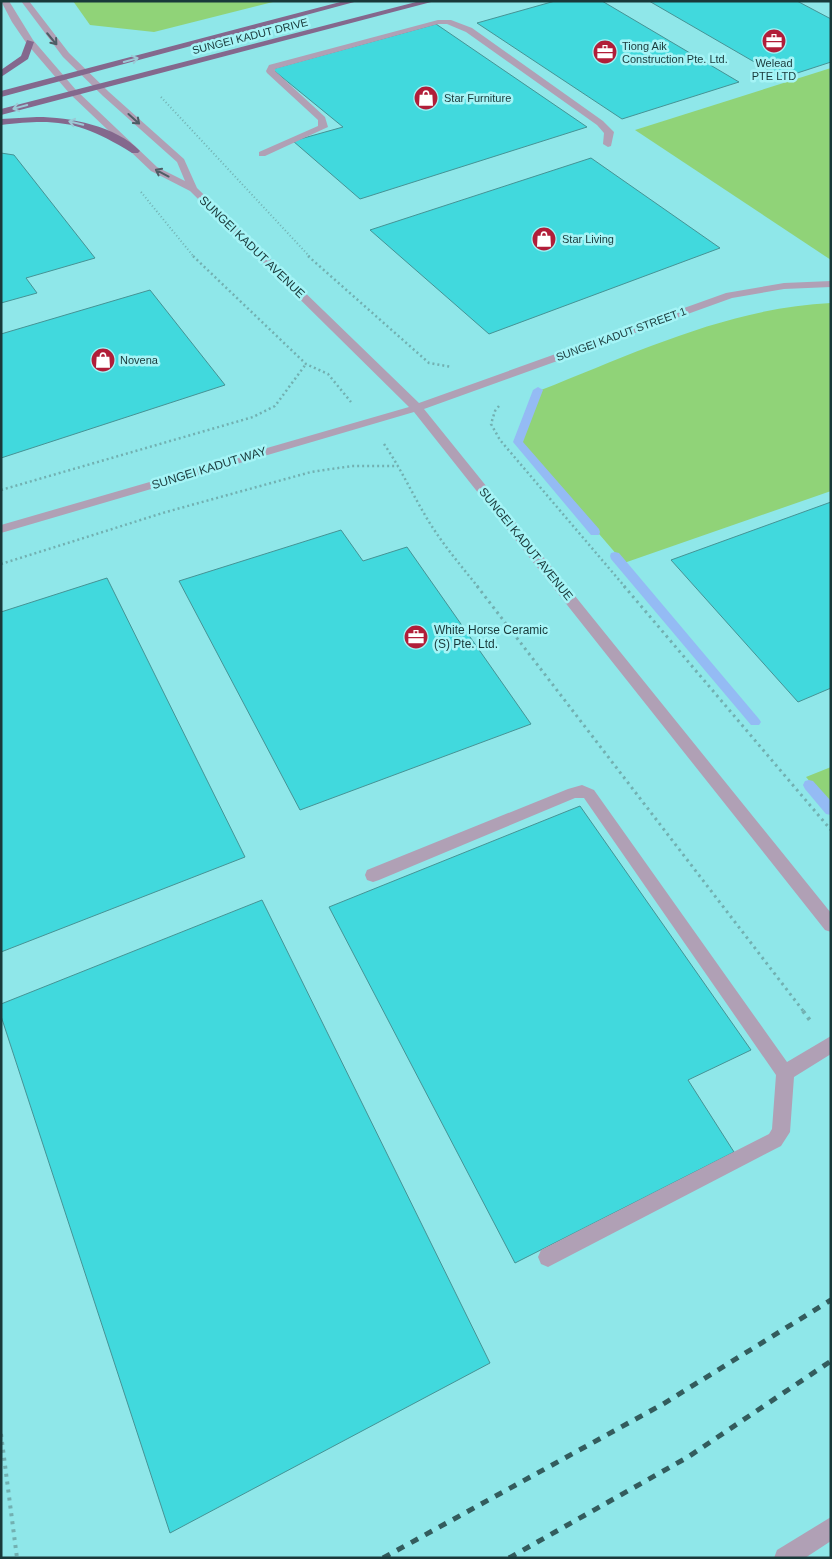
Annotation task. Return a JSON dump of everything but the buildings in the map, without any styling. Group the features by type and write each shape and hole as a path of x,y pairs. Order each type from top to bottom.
{"main road":[{"name":"SUNGEI KADUT DRIVE","path":"1,94 354,1"},
{"name":"SUNGEI KADUT DRIVE","path":"1,112 431,1"},
{"path":"321,10 351,18 380,15"},
{"path":"1,74 25,57 30,42"},
{"path":"1,122 26,119 73,122 96,129 135,151"}],"street":[{"name":"SUNGEI KADUT AVENUE","path":"5,1 16,22 30,42 73,92 154,169 193,189 417,408 831,925"},
{"name":"SUNGEI KADUT AVENUE","path":"25,1 46,32 84,73 181,161 193,189"},
{"path":"262,154 323,127 322,119 270,71 272,67 438,22 448,22 469,30 592,118 609,132 608,144"},
{"name":"SUNGEI KADUT STREET 1","path":"417,408 730,295 784,286 831,284"},
{"name":"SUNGEI KADUT WAY","path":"1,529 417,408"},
{"path":"373,875 573,793 582,791 588,794 785,1073 781,1132 775,1140 548,1257"},
{"path":"785,1073 830,1044"},
{"path":"785,1558 831,1528"}],"path":[{"path":"161,97 304,252 429,363 451,367"},
{"path":"140,191 189,252 306,364 328,374 367,421 399,466 406,484 432,527 830,1044"},
{"path":"1,490 253,417 275,406 306,364"},
{"path":"495,411 491,424 500,440 831,830"},
{"path":"1,564 166,512 312,472 352,466 399,466"},
{"path":"1,1434 17,1558"}],"shaded area":[{"path":"1,1 831,1 831,1558 1,1558"}],"green space":[{"path":"73,1 277,1 154,32 90,25"},
{"path":"831,68 831,260 635,130"},
{"path":"831,303 831,491 624,563 520,442 541,390 683,334 719,323 793,307"},
{"path":"831,767 831,806 806,777"}],"waterway":[{"path":"538,390 518,442 595,532"},
{"path":"615,556 755,722"},
{"path":"809,785 831,810"}],"railway":[{"path":"383,1558 663,1404 831,1300"},
{"path":"509,1558 688,1457 831,1361"}],"place":[{"name":"Welead PTE LTD","path":"774,41"},
{"name":"Tiong Aik Construction Pte. Ltd.","path":"605,52"},
{"name":"Star Furniture","path":"426,98"},
{"name":"Star Living","path":"544,239"},
{"name":"Novena","path":"103,360"},
{"name":"White Horse Ceramic (S) Pte. Ltd.","path":"416,637"}]}
